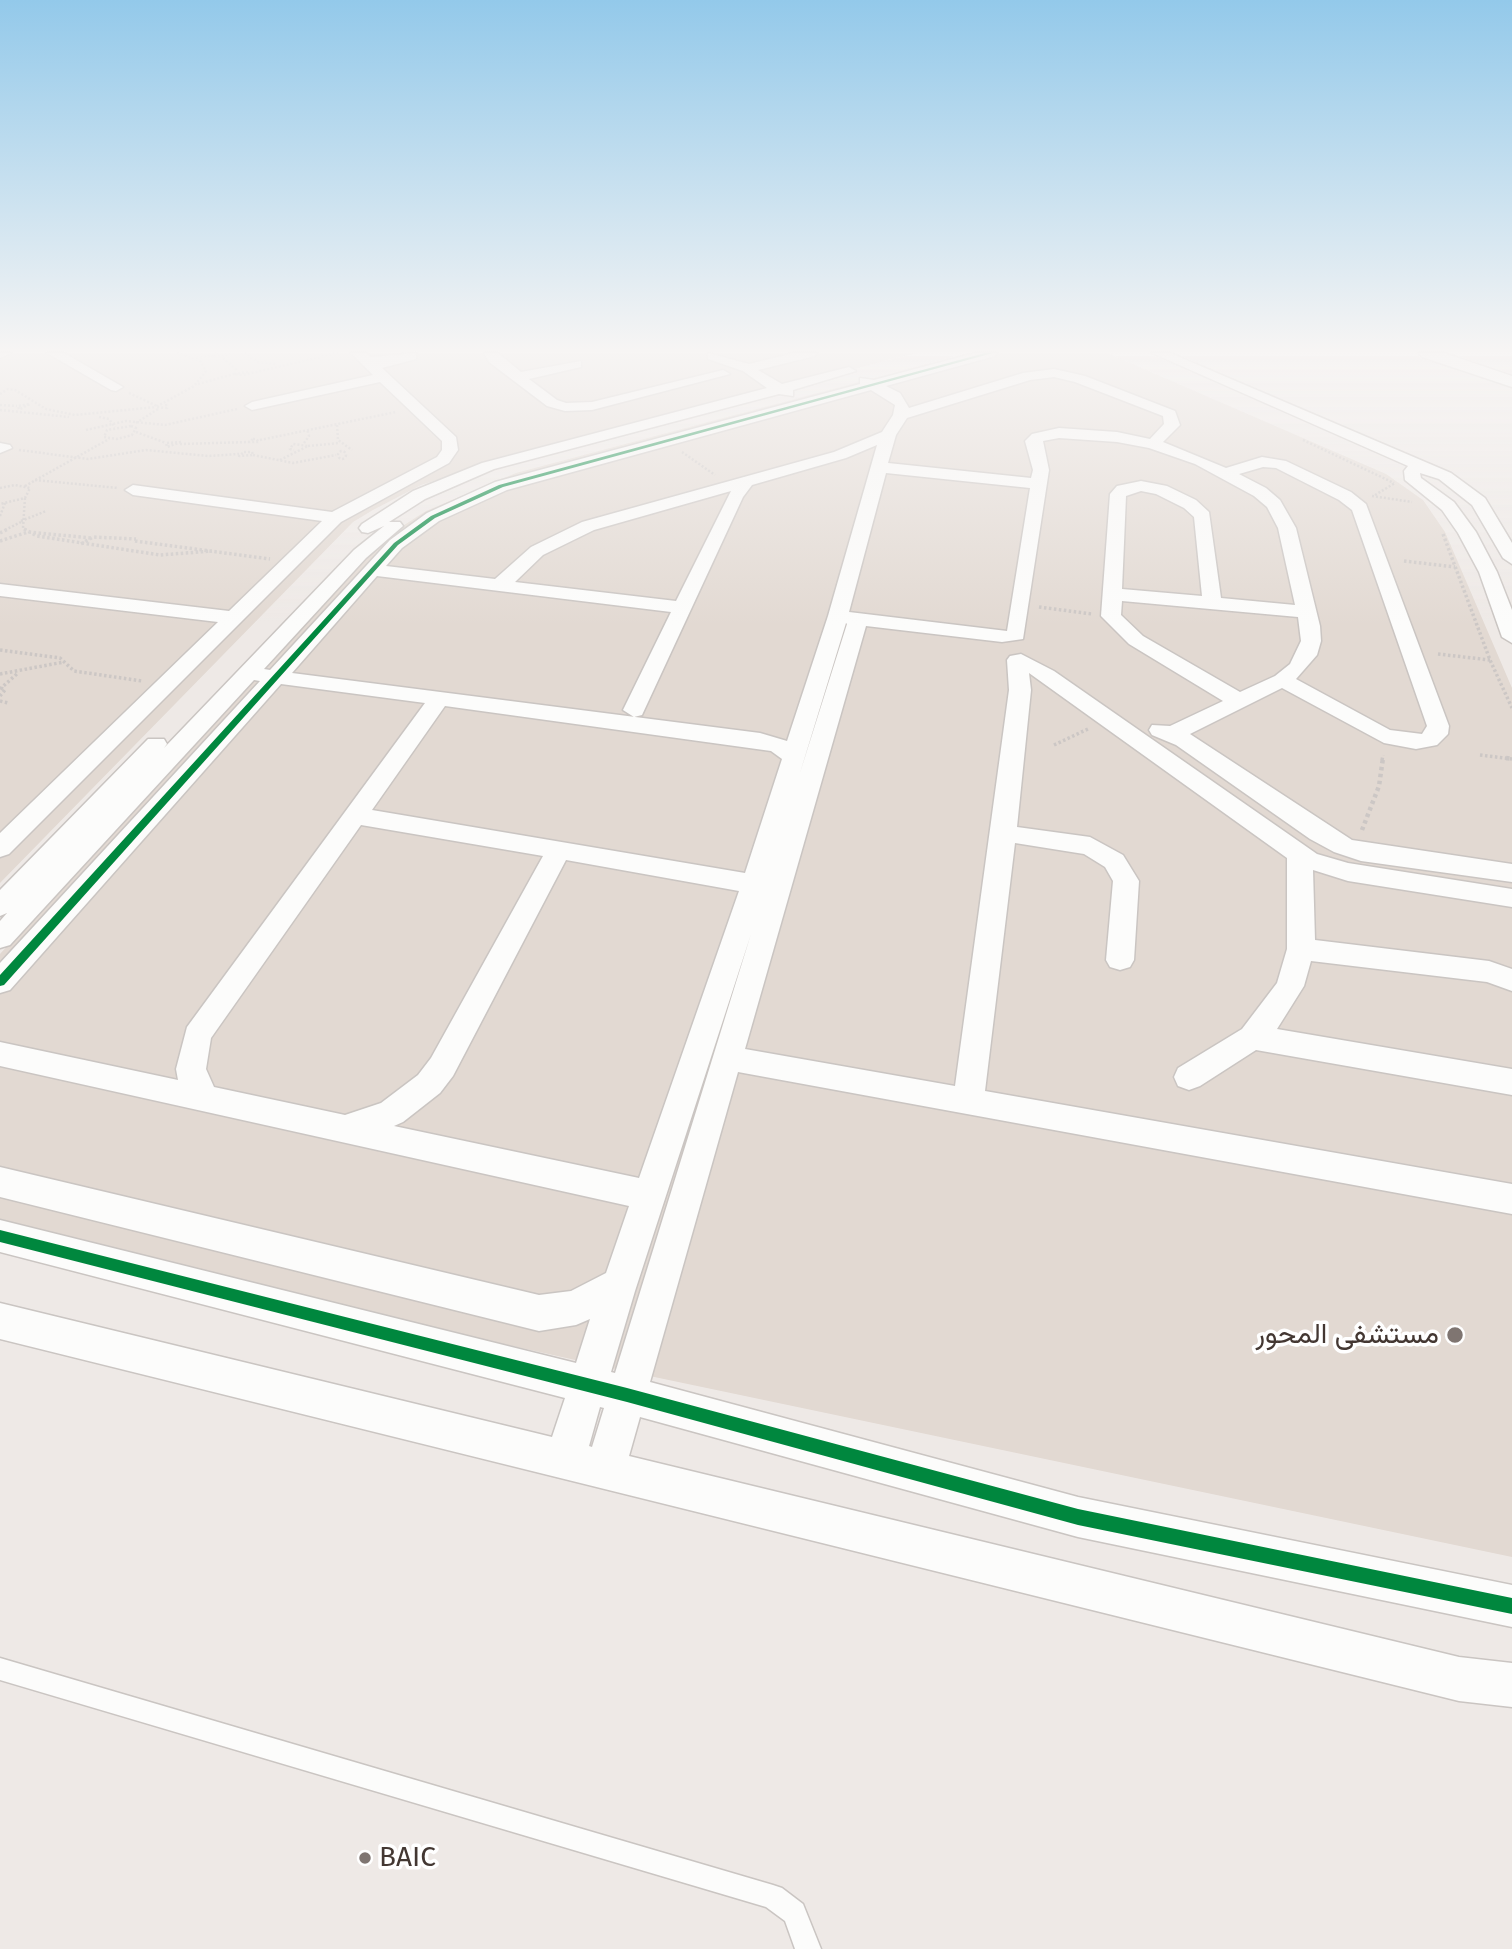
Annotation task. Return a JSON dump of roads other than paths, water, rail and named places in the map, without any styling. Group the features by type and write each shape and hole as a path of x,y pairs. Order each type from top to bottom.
{"street":[{"path":"0,848 335,518 443,460 450,450 450,444"},
{"path":"0,906 344,548 378,519 419,495 488,466 576,444"},
{"path":"0,938 367,547 408,516 446,495 532,462 597,444"},
{"path":"0,982 282,669 373,570 414,530 477,495 657,444"},
{"path":"500,585 537,551 570,533 850,452 868,444"},
{"path":"605,1469 728,1058 770,877 802,755 848,617 885,444"},
{"path":"968,1100 1004,833 1020,690 1020,604 1041,464 1034,444"},
{"path":"1153,444 1226,473 1260,492 1283,516 1307,612 1311,641 1307,655 1297,668 1282,680 1239,701 1175,745"},
{"path":"1373,444 1422,465 1464,489 1479,502 1512,558"},
{"path":"1226,473 1262,462 1280,464 1345,496 1360,508 1438,726 1437,734 1429,740 1416,743 1384,736 1282,680"},
{"path":"1422,465 1412,471 1413,480 1448,506 1462,525 1505,603 1512,637"},
{"path":"879,467 1038,484"},
{"path":"634,710 735,498 738,484"},
{"path":"1212,604 1203,516 1180,498 1151,487 1131,487 1118,494 1111,616 1136,640 1239,701"},
{"path":"133,490 335,518"},
{"path":"373,570 682,608"},
{"path":"1,590 234,618"},
{"path":"1112,594 1307,612"},
{"path":"848,617 1021,646 1127,725 1175,745 1348,848 1511,876"},
{"path":"802,755 803,721 848,617"},
{"path":"264,656 282,669 439,699 761,740 802,755"},
{"path":"248,673 282,669 777,728 803,721"},
{"path":"204,1098 195,1085 191,1069 197,1035 439,699"},
{"path":"1175,745 1291,848 1327,867 1512,898"},
{"path":"353,815 558,850 770,877"},
{"path":"1189,1077 1252,1037 1274,1013 1290,986 1301,949 1289,828 1309,826"},
{"path":"1004,833 1090,846 1114,862 1126,881 1120,960"},
{"path":"1327,867 1342,860 1348,848"},
{"path":"345,1128 392,1113 412,1099 442,1067 558,850"},
{"path":"565,1459 649,1195 770,877"},
{"path":"1301,949 1489,972 1512,979"},
{"path":"1252,1037 1512,1082"},
{"path":"0,1054 649,1195"},
{"path":"728,1058 1512,1199"},
{"path":"0,1182 539,1313 576,1308 608,1289 617,1291"},
{"path":"0,1236 627,1395 1078,1517 1512,1606"},
{"path":"0,1321 1459,1679 1512,1685"}],"lane":[{"path":"0,1669 773,1897 794,1913 808,1949"}],"place":[{"name":"مستشفى المحور","path":"1455,1335"},
{"name":"BAIC","path":"365,1858"}]}
